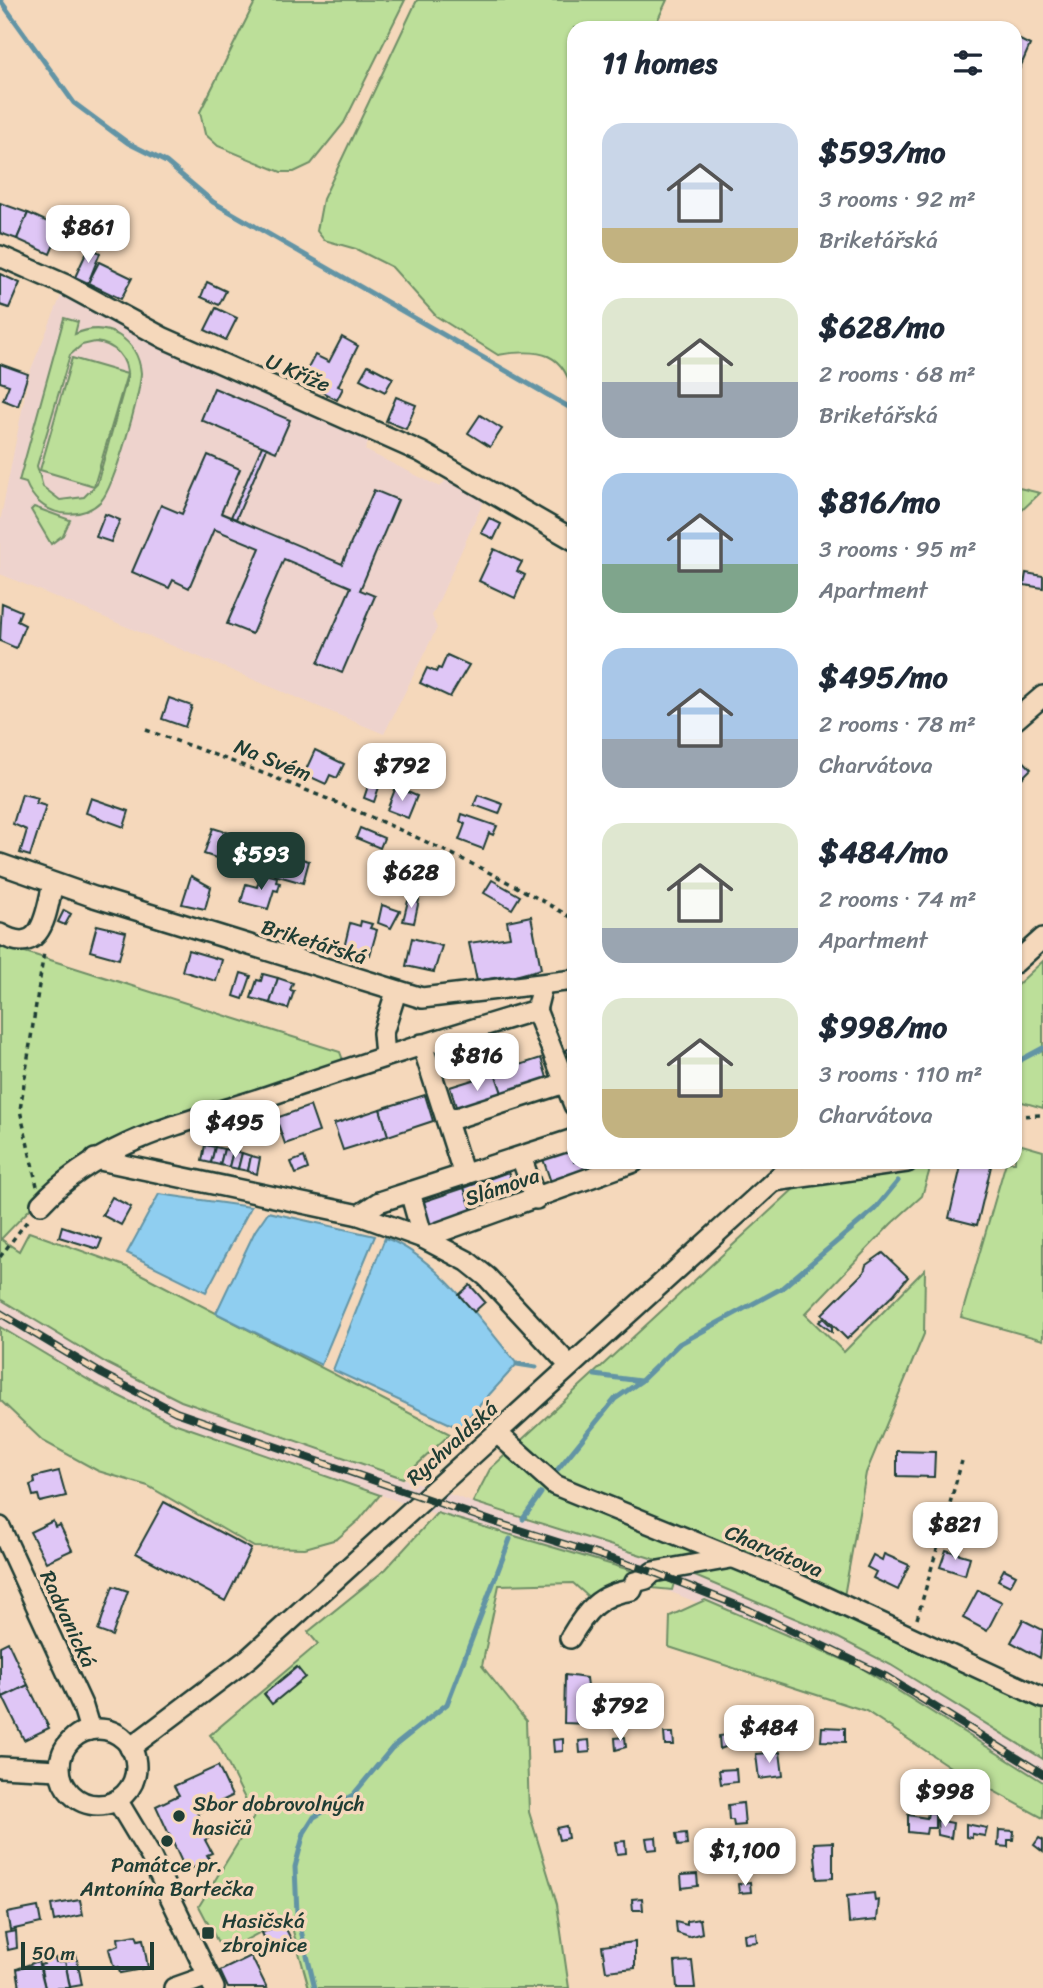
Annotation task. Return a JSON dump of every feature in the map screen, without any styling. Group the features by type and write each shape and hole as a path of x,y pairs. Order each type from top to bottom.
{"street":[{"name":"U Kříže","path":"0,256 66,285 164,338 421,452 567,536"},
{"path":"1022,714 1043,696"},
{"name":"Briketářská","path":"0,864 53,884 422,998 567,981"},
{"path":"0,934 23,939 38,933 45,923 53,884"},
{"path":"1022,957 1043,938"},
{"path":"542,986 536,1010 567,1073"},
{"path":"385,1056 383,1033 396,992"},
{"path":"41,1203 65,1178 95,1158 125,1143 422,1044 536,1010"},
{"path":"422,1044 464,1175"},
{"path":"447,1121 567,1082"},
{"path":"359,1215 379,1202 567,1141"},
{"path":"521,1157 536,1199"},
{"path":"95,1158 359,1215 423,1238 467,1261 487,1277 570,1366"},
{"name":"Slámova","path":"423,1238 615,1169"},
{"name":"Rychvaldská","path":"130,1748 249,1658 787,1169"},
{"path":"774,1181 858,1169"},
{"path":"410,1192 423,1238"},
{"name":"Charvátova","path":"497,1433 555,1485 732,1558 1043,1698"},
{"name":"Radvanická","path":"0,1527 83,1707 90,1730"},
{"path":"570,1638 596,1602 615,1592 632,1590 635,1582 646,1579 653,1572 732,1558"},
{"path":"90,1730 113,1732 130,1748 136,1768 134,1778 130,1788 117,1800 103,1805 79,1801 63,1784 59,1770 66,1745 77,1735 90,1730"},
{"path":"0,1767 59,1770"},
{"path":"117,1800 153,1861 211,1982 174,1988"}],"path":[{"name":"Na Svém","path":"146,730 267,773 513,883 567,915"},
{"path":"0,1258 41,1203 20,1110 44,961 38,933"},
{"path":"1022,1116 1043,1115"},
{"path":"911,1638 962,1461"}],"shaded area":[{"path":"63,291 371,436 365,450 440,487 451,473 487,494 432,616 437,628 384,734 0,574 0,522 29,374"},
{"path":"0,1299 108,1364 181,1401 495,1510 657,1560 825,1631 891,1665 1043,1759 1043,1788 744,1621 648,1583 487,1532 171,1422 97,1385 0,1327"}],"green space":[{"path":"256,0 405,0 344,123 311,164 294,172 281,172 218,146 205,134 200,112"},
{"path":"417,0 667,0 657,21 567,21 567,376 557,362 548,356 526,352 498,355 436,316 392,267 356,249 324,240 317,231 323,199"},
{"path":"64,318 78,322 75,334 98,329 119,335 134,351 141,373 125,440 113,478 101,501 82,512 61,513 44,506 35,498 26,483 19,481","holes":["102,343 123,358 127,378 97,484 84,497 60,500 43,487 37,466 70,355 82,345"]},
{"path":"72,358 127,374 94,486 40,470"},
{"path":"1022,489 1040,493 1022,510"},
{"path":"34,507 70,520 63,535 51,544 31,510"},
{"path":"0,944 340,1052 344,1063 107,1143 75,1162 1,1239 19,1251 29,1232 127,1267 450,1434 403,1478 181,1401 108,1364 0,1299"},
{"path":"1043,961 1043,1108 1022,1102 1022,980"},
{"path":"1022,1145 1043,1151 1043,1340 961,1317 1004,1169 1022,1169"},
{"path":"815,1169 930,1169 922,1196 891,1224 805,1314 844,1352 925,1269 924,1334 866,1473 841,1613 1043,1707 1043,1759 891,1665 825,1631 657,1560 473,1502 490,1469"},
{"path":"0,1327 97,1385 171,1422 380,1495 360,1519 337,1539 305,1548 254,1547 148,1486 98,1471 43,1441 0,1400"},
{"path":"437,1513 674,1583 672,1590 641,1587 592,1600 573,1583 499,1585 482,1666 526,1721 529,1812 557,1904 569,1988 309,1988 289,1917 223,1952 199,1906 254,1817 219,1746 210,1735 318,1644 308,1632 386,1569"},
{"path":"705,1600 860,1667 1043,1782 1043,1818 950,1767 866,1711 669,1647 670,1616"}],"water":[{"path":"159,1194 251,1207 206,1292 127,1253"},
{"path":"268,1212 375,1236 321,1365 216,1313 255,1231"},
{"path":"385,1238 422,1259 440,1275 474,1311 517,1364 459,1428 333,1370"}],"building":[{"path":"1022,41 1030,45 1022,63"},
{"path":"0,203 28,213 17,239 0,233"},
{"path":"28,213 61,228 50,254 17,239"},
{"path":"89,247 100,253 88,283 75,277"},
{"path":"99,262 132,278 121,299 88,283"},
{"path":"0,274 20,283 9,308 0,305"},
{"path":"207,282 226,291 219,305 201,297"},
{"path":"216,308 237,318 226,340 205,330"},
{"path":"342,337 358,346 338,386 343,388 337,400 320,391 325,381 306,372 315,355 329,362"},
{"path":"0,364 28,374 18,406 3,400 9,385 0,382"},
{"path":"368,365 393,378 385,392 360,379"},
{"path":"214,388 290,420 276,452 201,420"},
{"path":"396,397 416,405 406,429 386,421"},
{"path":"480,415 502,429 490,447 468,433"},
{"path":"262,446 267,448 236,519 231,517"},
{"path":"208,455 240,469 221,513 342,564 374,490 398,500 360,590 375,596 342,673 318,663 351,587 284,559 252,634 227,624 260,548 214,529 189,588 173,580 169,588 132,572 161,505 182,514"},
{"path":"105,514 120,520 111,542 96,537"},
{"path":"489,518 501,524 494,539 481,533"},
{"path":"494,549 522,562 517,571 525,575 515,598 479,581"},
{"path":"1026,573 1043,576 1043,588 1024,585"},
{"path":"2,603 21,611 17,621 25,625 16,648 0,641"},
{"path":"447,655 469,665 450,697 420,683 427,668 436,672 438,668 441,669"},
{"path":"169,698 192,706 185,727 162,719"},
{"path":"315,750 344,764 337,778 330,775 326,784 304,774"},
{"path":"1022,759 1031,769 1022,778"},
{"path":"371,777 381,781 374,802 364,798"},
{"path":"396,787 417,796 408,818 387,810"},
{"path":"22,794 38,798 36,803 46,806 30,856 20,853 27,830 13,824"},
{"path":"478,795 503,804 499,814 474,805"},
{"path":"91,798 129,811 124,827 86,813"},
{"path":"462,814 497,826 493,835 489,833 483,849 459,840 465,824 460,821"},
{"path":"213,828 241,837 235,864 204,854"},
{"path":"360,828 384,838 380,848 356,838"},
{"path":"281,853 309,861 303,883 275,875"},
{"path":"261,873 277,877 276,882 280,883 278,891 274,890 268,909 241,902 246,884 257,887"},
{"path":"191,876 211,887 205,909 182,904"},
{"path":"492,880 520,896 512,909 484,893"},
{"path":"409,897 419,900 414,923 403,921"},
{"path":"382,905 400,911 391,928 378,923"},
{"path":"64,910 71,914 65,925 58,922"},
{"path":"531,916 541,969 500,980 500,977 477,981 469,943 510,937 507,921"},
{"path":"361,921 372,924 370,928 377,930 370,955 344,948 350,923 360,926"},
{"path":"97,925 126,932 119,959 90,951"},
{"path":"412,938 442,946 434,972 406,966"},
{"path":"188,950 222,960 216,981 182,971"},
{"path":"241,973 251,976 243,999 234,996"},
{"path":"263,974 278,978 270,1003 251,998 257,980 261,981"},
{"path":"278,978 293,983 290,990 294,991 288,1009 270,1003"},
{"path":"541,1058 549,1084 504,1099 495,1073"},
{"path":"495,1073 504,1099 458,1113 450,1087"},
{"path":"425,1095 433,1121 388,1136 380,1109"},
{"path":"310,1106 319,1132 285,1144 276,1118"},
{"path":"380,1109 388,1136 343,1150 334,1124"},
{"path":"205,1145 215,1147 211,1163 202,1161"},
{"path":"215,1147 224,1149 220,1165 211,1163"},
{"path":"224,1149 233,1151 229,1167 220,1165"},
{"path":"567,1150 567,1169 597,1169 552,1185 543,1159"},
{"path":"233,1151 242,1153 238,1169 229,1167"},
{"path":"242,1153 251,1156 248,1171 238,1169"},
{"path":"251,1156 260,1158 257,1174 248,1171"},
{"path":"304,1157 308,1169 296,1174 291,1162"},
{"path":"960,1169 990,1169 977,1225 949,1218"},
{"path":"508,1172 518,1198 473,1213 464,1188"},
{"path":"464,1188 473,1213 428,1229 419,1203"},
{"path":"112,1197 131,1207 121,1225 102,1215"},
{"path":"62,1226 102,1239 98,1249 59,1237"},
{"path":"883,1253 908,1277 847,1339 822,1314 864,1272 866,1265"},
{"path":"470,1285 485,1302 474,1312 459,1295"},
{"path":"823,1318 832,1327 832,1332 819,1322"},
{"path":"897,1451 935,1452 934,1477 897,1476"},
{"path":"59,1471 66,1496 40,1502 38,1495 33,1496 30,1485 35,1483 34,1477"},
{"path":"164,1502 251,1549 225,1601 136,1553"},
{"path":"53,1521 55,1527 60,1525 72,1550 46,1562 30,1532"},
{"path":"946,1550 970,1557 965,1575 940,1567"},
{"path":"884,1554 909,1565 898,1590 873,1578 876,1572 867,1567 873,1555 882,1560"},
{"path":"1004,1569 1016,1575 1010,1586 998,1580"},
{"path":"113,1586 128,1591 112,1636 98,1631"},
{"path":"978,1590 1002,1602 987,1631 963,1618"},
{"path":"1023,1620 1043,1630 1040,1658 1011,1642"},
{"path":"8,1642 28,1685 3,1697 0,1690 0,1646"},
{"path":"297,1667 305,1677 272,1704 264,1694"},
{"path":"565,1675 586,1678 589,1703 596,1703 596,1716 588,1716 588,1724 564,1723"},
{"path":"28,1685 49,1728 24,1740 3,1697"},
{"path":"822,1727 845,1728 845,1742 821,1741"},
{"path":"664,1733 673,1733 674,1745 665,1745"},
{"path":"735,1734 736,1743 720,1749 719,1736"},
{"path":"625,1737 626,1747 616,1750 615,1738"},
{"path":"563,1739 563,1751 554,1752 553,1740"},
{"path":"589,1740 590,1752 580,1753 579,1741"},
{"path":"780,1752 783,1776 759,1779 756,1754"},
{"name":"Sbor dobrovolných hasičů","path":"218,1766 232,1796 197,1813 209,1838 205,1840 212,1853 207,1855 210,1860 186,1871 156,1806 179,1795 174,1786"},
{"path":"736,1769 737,1782 721,1784 719,1770"},
{"path":"743,1803 745,1825 734,1826 733,1820 729,1820 728,1805"},
{"path":"928,1812 935,1813 935,1828 927,1828 926,1834 908,1832 908,1815 927,1818"},
{"path":"937,1820 953,1823 951,1838 938,1835"},
{"path":"966,1824 987,1828 985,1836 972,1834 972,1838 966,1837"},
{"path":"566,1826 568,1838 559,1840 556,1828"},
{"path":"999,1830 1014,1831 1013,1840 1008,1840 1008,1847 998,1846"},
{"path":"686,1833 687,1845 678,1846 676,1834"},
{"path":"656,1837 657,1849 648,1850 646,1838"},
{"path":"1039,1838 1043,1840 1043,1852 1034,1845"},
{"path":"625,1841 626,1853 617,1854 615,1842"},
{"path":"833,1842 833,1878 817,1879 814,1843"},
{"path":"746,1846 747,1855 735,1857 734,1847"},
{"path":"697,1874 698,1886 682,1888 681,1875"},
{"path":"750,1882 751,1892 739,1893 738,1884"},
{"path":"874,1893 875,1901 879,1900 877,1920 849,1923 847,1896"},
{"path":"642,1898 643,1910 633,1910 632,1899"},
{"path":"80,1900 83,1915 54,1921 51,1905"},
{"path":"38,1907 41,1923 10,1930 7,1913"},
{"path":"700,1919 702,1933 689,1937 677,1933 676,1922 687,1925 687,1921"},
{"path":"283,1923 291,1939 270,1949 262,1933"},
{"path":"16,1931 17,1948 8,1950 5,1933"},
{"path":"756,1933 757,1942 745,1943 744,1934"},
{"path":"136,1935 138,1940 143,1939 148,1968 120,1973 118,1967 114,1968 109,1949 119,1945 118,1938"},
{"path":"635,1942 635,1968 606,1971 602,1946"},
{"path":"76,1954 82,1985 70,1987 65,1961 69,1960 68,1956"},
{"path":"251,1956 267,1988 228,1988 220,1971"},
{"path":"55,1958 56,1962 65,1961 70,1988 45,1988 40,1965 44,1964 43,1960"},
{"path":"38,1961 45,1988 20,1988 17,1969"},
{"path":"692,1961 695,1988 677,1988 675,1962"}],"waterway":[{"path":"0,0 74,103 128,143 166,162 213,202 567,406"},
{"path":"1022,1059 1043,1048"},
{"path":"558,1469 615,1399 641,1381 679,1344 782,1288 875,1209 898,1181"},
{"path":"517,1364 536,1367"},
{"path":"595,1375 640,1381"},
{"path":"523,1519 541,1493"},
{"path":"315,1988 297,1914 295,1867 304,1833 314,1817 353,1795 392,1748 447,1704 510,1539"}],"railway":[{"path":"0,1313 102,1374 176,1412 491,1521 653,1572 749,1610 885,1676 1043,1774"}],"place":[{"name":"Sbor dobrovolných hasičů","path":"179,1816"},
{"name":"Památce pr. Antonína Bartečka","path":"167,1841"},
{"name":"Hasičská zbrojnice","path":"208,1933"}]}
